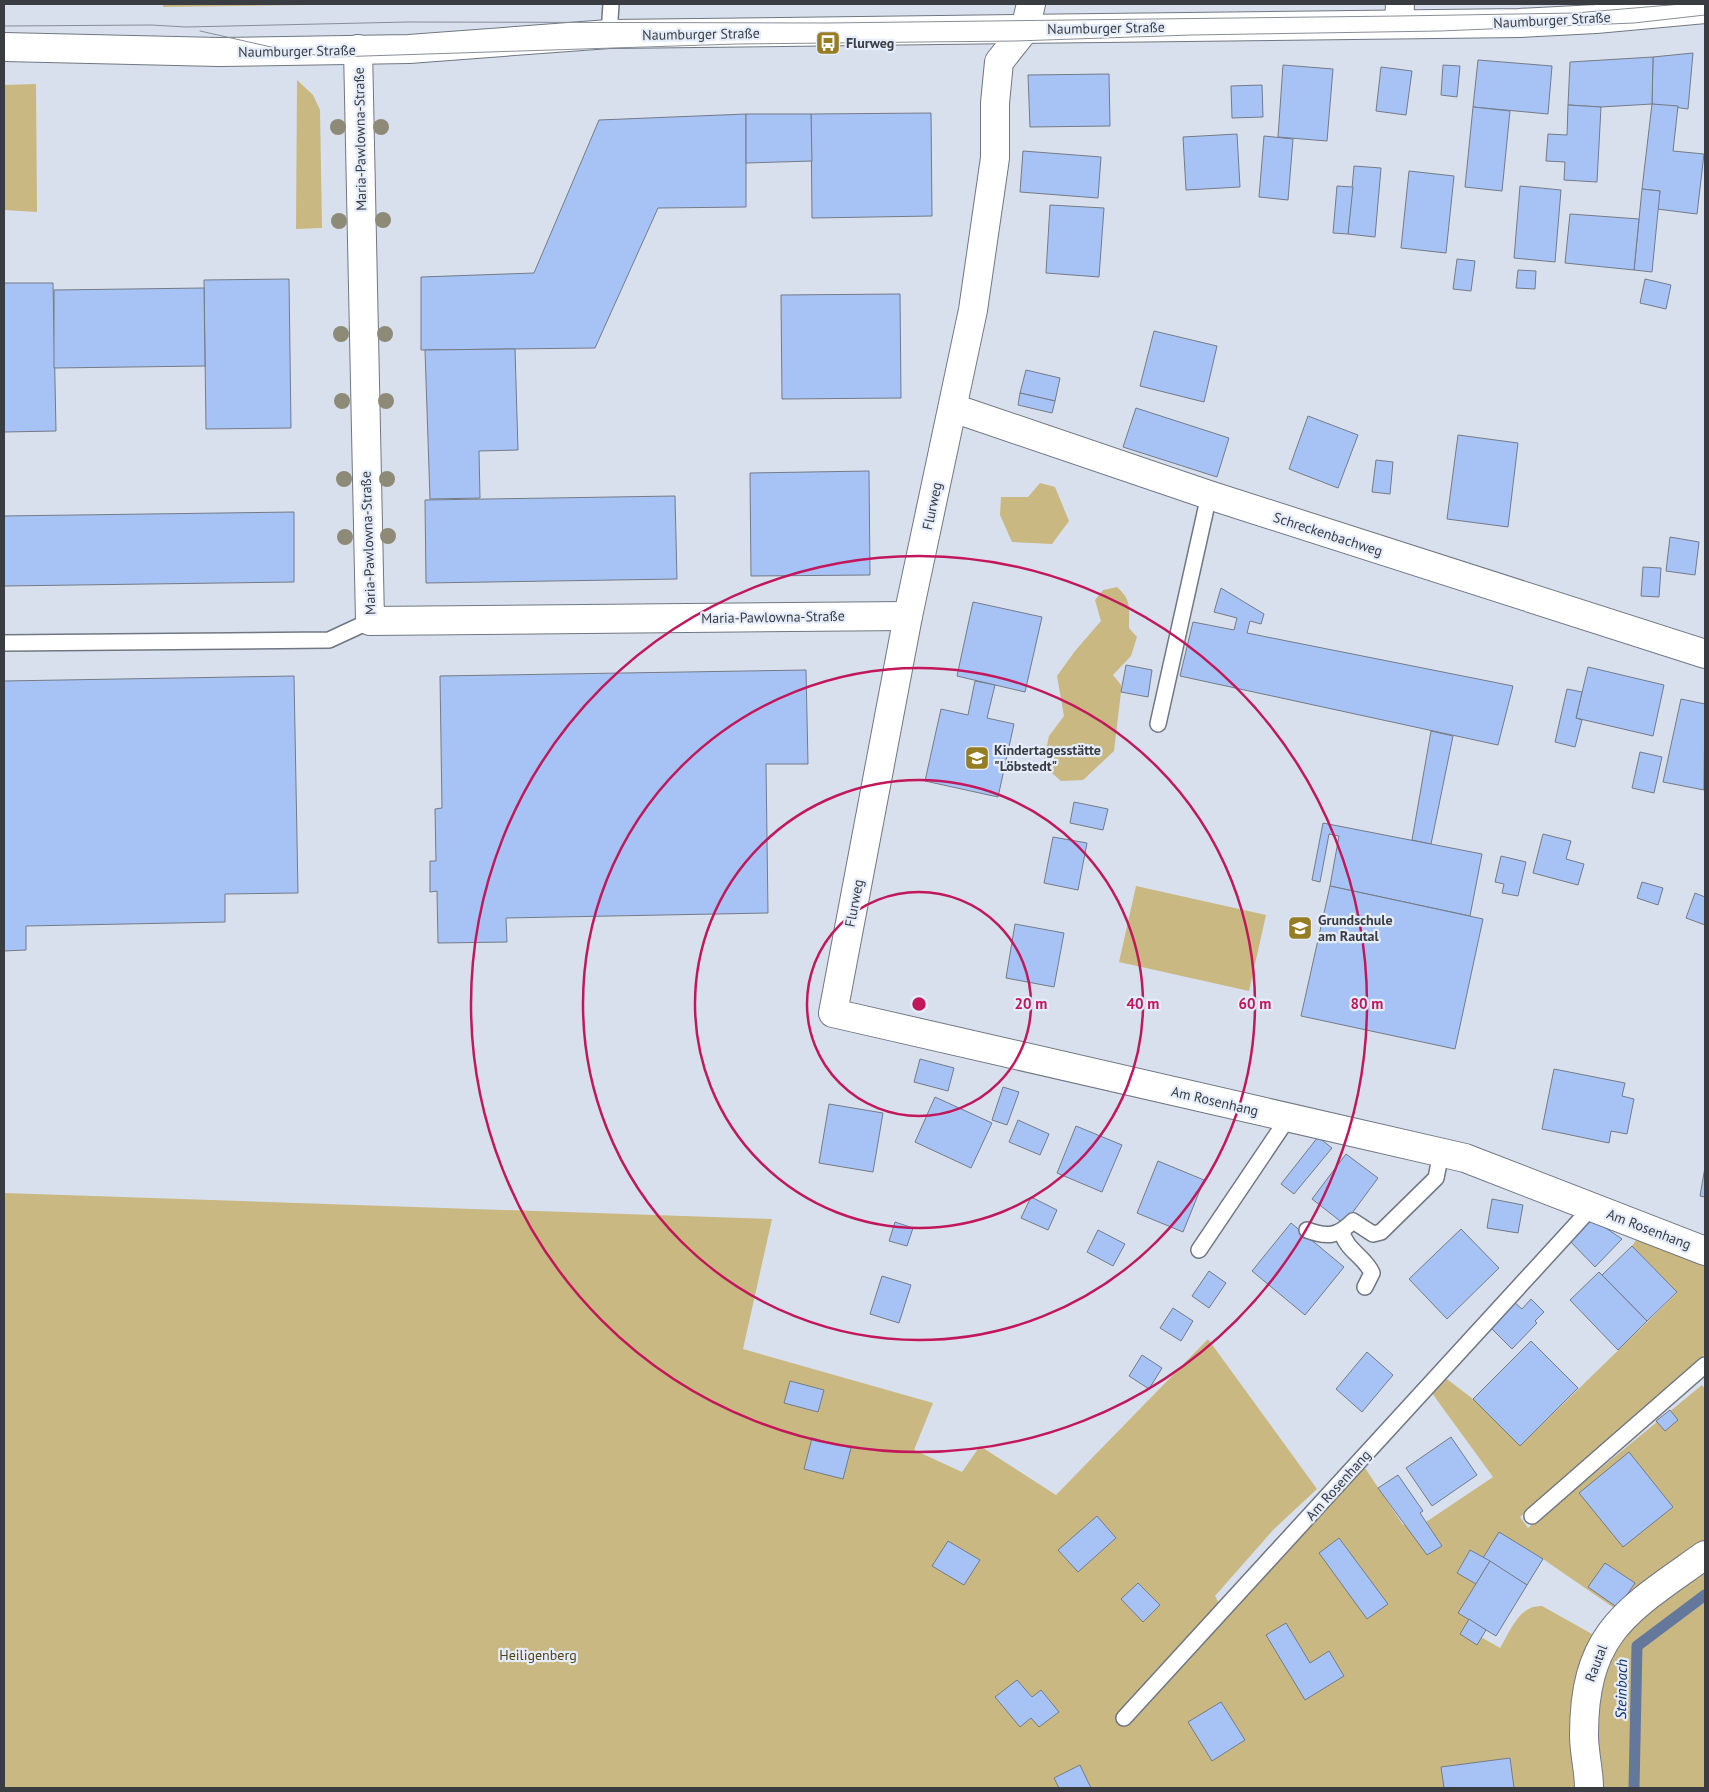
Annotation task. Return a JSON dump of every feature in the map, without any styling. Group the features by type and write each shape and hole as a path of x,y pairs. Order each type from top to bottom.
{"street":[{"name":"Naumburger Straße","path":"4,47 219,52 409,49 609,34 1028,16 1399,14 1596,20 1705,9"},
{"name":"Flurweg","path":"833,1014 908,616 973,310 995,158 995,104 999,62 1028,16"},
{"name":"Maria-Pawlowna-Straße","path":"358,49 370,621 908,616"},
{"name":"Schreckenbachweg","path":"953,408 1209,495 1705,654"},
{"name":"Am Rosenhang","path":"833,1014 1465,1158 1705,1251"},
{"name":"Rautal","path":"1589,1788 1584,1736 1587,1683 1600,1646 1616,1624 1641,1601 1705,1555"}],"lane":[{"path":"609,34 610,4"},
{"path":"1158,724 1209,495"},
{"path":"4,643 329,640 370,621"},
{"path":"1198,1250 1288,1118"},
{"path":"1308,1230 1327,1234 1342,1232 1353,1221 1373,1234 1381,1232 1436,1178 1441,1153"},
{"name":"Am Rosenhang","path":"1124,1718 1592,1207"},
{"path":"1342,1232 1345,1243 1369,1265 1372,1273 1365,1287"},
{"path":"1532,1516 1705,1365"}],"green space":[{"path":"163,4 369,4 163,7"},
{"path":"297,80 313,95 320,110 322,228 296,229"},
{"path":"36,84 37,212 4,210 4,85"},
{"path":"1040,483 1055,487 1069,521 1052,544 1012,542 1000,515 1001,497 1028,497"},
{"path":"1117,587 1127,601 1129,628 1137,637 1131,656 1113,675 1121,685 1114,751 1083,780 1061,781 1052,773 1044,759 1049,736 1064,716 1057,676 1075,651 1101,621 1095,600 1103,590"},
{"path":"1136,886 1266,915 1249,991 1119,962"},
{"name":"Heiligenberg","path":"4,1193 772,1219 743,1349 933,1403 914,1450 962,1472 980,1446 1056,1495 1208,1339 1317,1489 1273,1530 1215,1596 1225,1614 1363,1465 1403,1525 1406,1523 1427,1555 1441,1546 1426,1522 1493,1477 1429,1389 1443,1376 1473,1399 1520,1446 1677,1293 1632,1246 1639,1236 1705,1266 1705,1354 1520,1517 1528,1528 1702,1385 1705,1389 1705,1544 1617,1610 1543,1559 1499,1533 1483,1558 1470,1550 1457,1572 1476,1584 1469,1619 1460,1634 1477,1644 1481,1637 1500,1648 1516,1620 1522,1614 1534,1607 1542,1606 1592,1634 1576,1678 1575,1736 1578,1788 4,1788"},
{"path":"1705,1564 1705,1788 1600,1788 1594,1736 1599,1688 1624,1631"}],"building":[{"path":"1693,53 1688,109 1652,104 1653,57"},
{"path":"1653,57 1652,104 1601,107 1568,105 1570,62"},
{"path":"1478,60 1552,66 1548,114 1473,107"},
{"path":"1283,65 1333,69 1327,141 1278,137"},
{"path":"1443,65 1460,66 1457,97 1441,95"},
{"path":"1381,67 1412,71 1406,115 1376,111"},
{"path":"1109,74 1110,126 1030,127 1028,75"},
{"path":"1262,85 1263,117 1232,118 1231,86"},
{"path":"1652,104 1678,106 1673,151 1704,154 1697,214 1657,209 1660,191 1642,189"},
{"path":"1568,105 1601,107 1597,182 1564,180 1565,162 1546,161 1548,134 1567,135"},
{"path":"1473,107 1510,111 1502,191 1465,187"},
{"path":"931,113 932,216 812,218 811,114"},
{"path":"746,114 746,207 658,208 595,348 421,350 421,277 534,273 599,120"},
{"path":"746,114 811,114 812,161 746,163"},
{"path":"1237,134 1240,187 1186,190 1183,137"},
{"path":"1264,136 1293,139 1288,200 1259,197"},
{"path":"1023,151 1101,157 1098,198 1020,192"},
{"path":"1354,166 1381,168 1375,237 1348,234"},
{"path":"1409,171 1454,176 1446,253 1401,248"},
{"path":"1337,186 1353,187 1348,234 1333,233"},
{"path":"1520,186 1561,190 1555,262 1514,258"},
{"path":"1642,189 1660,191 1652,272 1634,270"},
{"path":"1050,205 1104,208 1099,277 1046,273"},
{"path":"1570,214 1639,219 1634,270 1565,263"},
{"path":"1457,259 1475,261 1471,291 1453,289"},
{"path":"1518,270 1536,271 1535,289 1516,288"},
{"path":"289,279 291,428 206,429 204,280"},
{"path":"1645,279 1671,285 1666,309 1640,303"},
{"path":"4,283 53,283 56,431 4,432"},
{"path":"204,288 205,366 54,368 54,290"},
{"path":"900,294 901,398 782,399 781,295"},
{"path":"1154,331 1217,346 1204,402 1140,386"},
{"path":"515,349 518,450 479,451 480,498 430,499 425,350"},
{"path":"1026,370 1060,378 1055,401 1020,393"},
{"path":"1020,393 1055,401 1052,413 1018,405"},
{"path":"1136,408 1229,438 1217,477 1123,447"},
{"path":"1308,416 1358,435 1338,488 1289,469"},
{"path":"1458,435 1518,443 1508,527 1447,519"},
{"path":"1376,460 1393,462 1390,494 1372,492"},
{"path":"869,471 870,575 751,576 750,473"},
{"path":"675,496 677,579 426,583 425,500"},
{"path":"294,512 294,582 4,586 4,516"},
{"path":"1670,537 1699,542 1695,575 1666,571"},
{"path":"1643,567 1661,568 1659,597 1641,596"},
{"path":"1221,588 1264,614 1261,624 1250,621 1247,633 1513,686 1498,745 1180,676 1193,622 1234,630 1237,618 1214,612"},
{"path":"973,602 1042,617 1025,692 957,676"},
{"path":"1126,665 1152,670 1148,697 1121,692"},
{"path":"1588,667 1664,685 1653,736 1576,718"},
{"path":"806,670 808,764 766,764 768,913 506,918 507,942 438,943 437,891 430,892 430,861 436,861 435,809 442,808 440,676"},
{"path":"294,676 298,893 225,894 225,922 26,926 26,950 4,951 4,681"},
{"path":"975,681 995,685 987,718 1014,724 998,797 925,781 941,709 968,715"},
{"path":"1567,689 1582,692 1576,718 1582,720 1575,747 1555,742"},
{"path":"1681,699 1705,704 1704,790 1663,782"},
{"path":"1431,731 1453,736 1431,844 1412,840"},
{"path":"1640,752 1662,757 1654,793 1632,788"},
{"path":"1074,802 1108,809 1103,830 1070,823"},
{"path":"1323,823 1482,854 1470,916 1330,886 1339,836 1329,834 1320,882 1312,880"},
{"path":"1543,834 1571,841 1566,859 1584,864 1578,885 1533,873"},
{"path":"1053,837 1087,843 1078,890 1044,883"},
{"path":"1501,856 1526,862 1518,896 1502,893 1504,884 1495,882"},
{"path":"1642,882 1663,888 1658,905 1637,898"},
{"path":"1330,886 1483,919 1455,1049 1301,1016"},
{"path":"1695,893 1705,897 1705,925 1686,918"},
{"path":"1015,924 1064,933 1054,987 1006,978"},
{"path":"920,1059 954,1068 948,1091 914,1082"},
{"path":"1554,1069 1625,1083 1622,1096 1634,1099 1627,1134 1611,1131 1609,1143 1542,1129"},
{"path":"1003,1087 1019,1092 1007,1125 992,1120"},
{"path":"935,1097 992,1123 971,1168 915,1142"},
{"path":"829,1104 883,1113 873,1172 819,1163"},
{"path":"1018,1120 1049,1134 1040,1155 1009,1142"},
{"path":"1076,1126 1122,1145 1102,1192 1057,1173"},
{"path":"1318,1137 1332,1148 1294,1194 1281,1184"},
{"path":"1346,1154 1378,1178 1344,1224 1312,1199"},
{"path":"1158,1161 1204,1180 1183,1232 1137,1213"},
{"path":"1705,1167 1705,1197 1700,1196"},
{"path":"1031,1197 1057,1210 1048,1230 1021,1218"},
{"path":"1492,1199 1523,1205 1518,1233 1487,1228"},
{"path":"1591,1218 1622,1239 1595,1267 1569,1240"},
{"path":"895,1222 913,1228 907,1246 889,1241"},
{"path":"1291,1223 1344,1267 1305,1315 1252,1271"},
{"path":"1461,1229 1499,1268 1447,1319 1409,1279"},
{"path":"1098,1230 1125,1244 1113,1266 1087,1252"},
{"path":"1632,1246 1677,1292 1647,1321 1602,1275"},
{"path":"1209,1271 1226,1283 1209,1308 1192,1296"},
{"path":"1599,1272 1647,1321 1618,1350 1570,1300"},
{"path":"882,1276 911,1285 899,1323 870,1314"},
{"path":"1531,1299 1544,1312 1535,1321 1537,1323 1512,1349 1489,1326 1513,1301 1522,1309"},
{"path":"1173,1308 1193,1321 1181,1341 1160,1328"},
{"path":"1531,1341 1578,1388 1520,1446 1473,1399"},
{"path":"1367,1352 1393,1375 1362,1412 1336,1389"},
{"path":"1142,1355 1162,1368 1149,1389 1129,1376"},
{"path":"790,1381 824,1390 818,1412 784,1403"},
{"path":"1670,1410 1678,1420 1665,1431 1656,1421"},
{"path":"1451,1437 1477,1475 1432,1506 1406,1468"},
{"path":"812,1438 851,1448 843,1479 804,1469"},
{"path":"1629,1452 1673,1507 1623,1547 1579,1493"},
{"path":"1398,1475 1423,1511 1420,1513 1442,1546 1427,1555 1378,1488"},
{"path":"1097,1516 1116,1538 1078,1572 1058,1550"},
{"path":"1499,1532 1543,1559 1527,1585 1483,1558"},
{"path":"1339,1538 1388,1604 1367,1619 1319,1553"},
{"path":"948,1541 980,1560 964,1585 932,1566"},
{"path":"1470,1550 1490,1561 1476,1584 1457,1573"},
{"path":"1490,1561 1527,1585 1496,1636 1458,1613"},
{"path":"1605,1563 1635,1583 1618,1608 1588,1587"},
{"path":"1138,1583 1160,1605 1143,1622 1121,1599"},
{"path":"1469,1619 1486,1630 1477,1645 1460,1634"},
{"path":"1286,1623 1310,1663 1329,1651 1344,1676 1305,1700 1266,1635"},
{"path":"1017,1680 1032,1697 1041,1690 1059,1712 1039,1727 1031,1718 1020,1727 995,1697"},
{"path":"1221,1702 1245,1740 1212,1761 1188,1722"},
{"path":"1510,1758 1514,1788 1444,1788 1441,1767"},
{"path":"1080,1765 1091,1788 1059,1788 1054,1778"}],"waterway":[{"name":"Steinbach","path":"1634,1788 1637,1646 1705,1595"}],"tram line":[{"path":"4,26 151,25 186,27 408,22 826,23 1399,16 1575,13 1682,4"},
{"path":"200,31 298,53 334,57 737,44 1016,41 1191,35 1440,31 1634,23 1705,15"}],"place":[{"name":"Flurweg","path":"828,43"},
{"name":"Kindertagesstätte \"Löbstedt\"","path":"977,758"},
{"name":"Grundschule am Rautal","path":"1300,928"}]}
